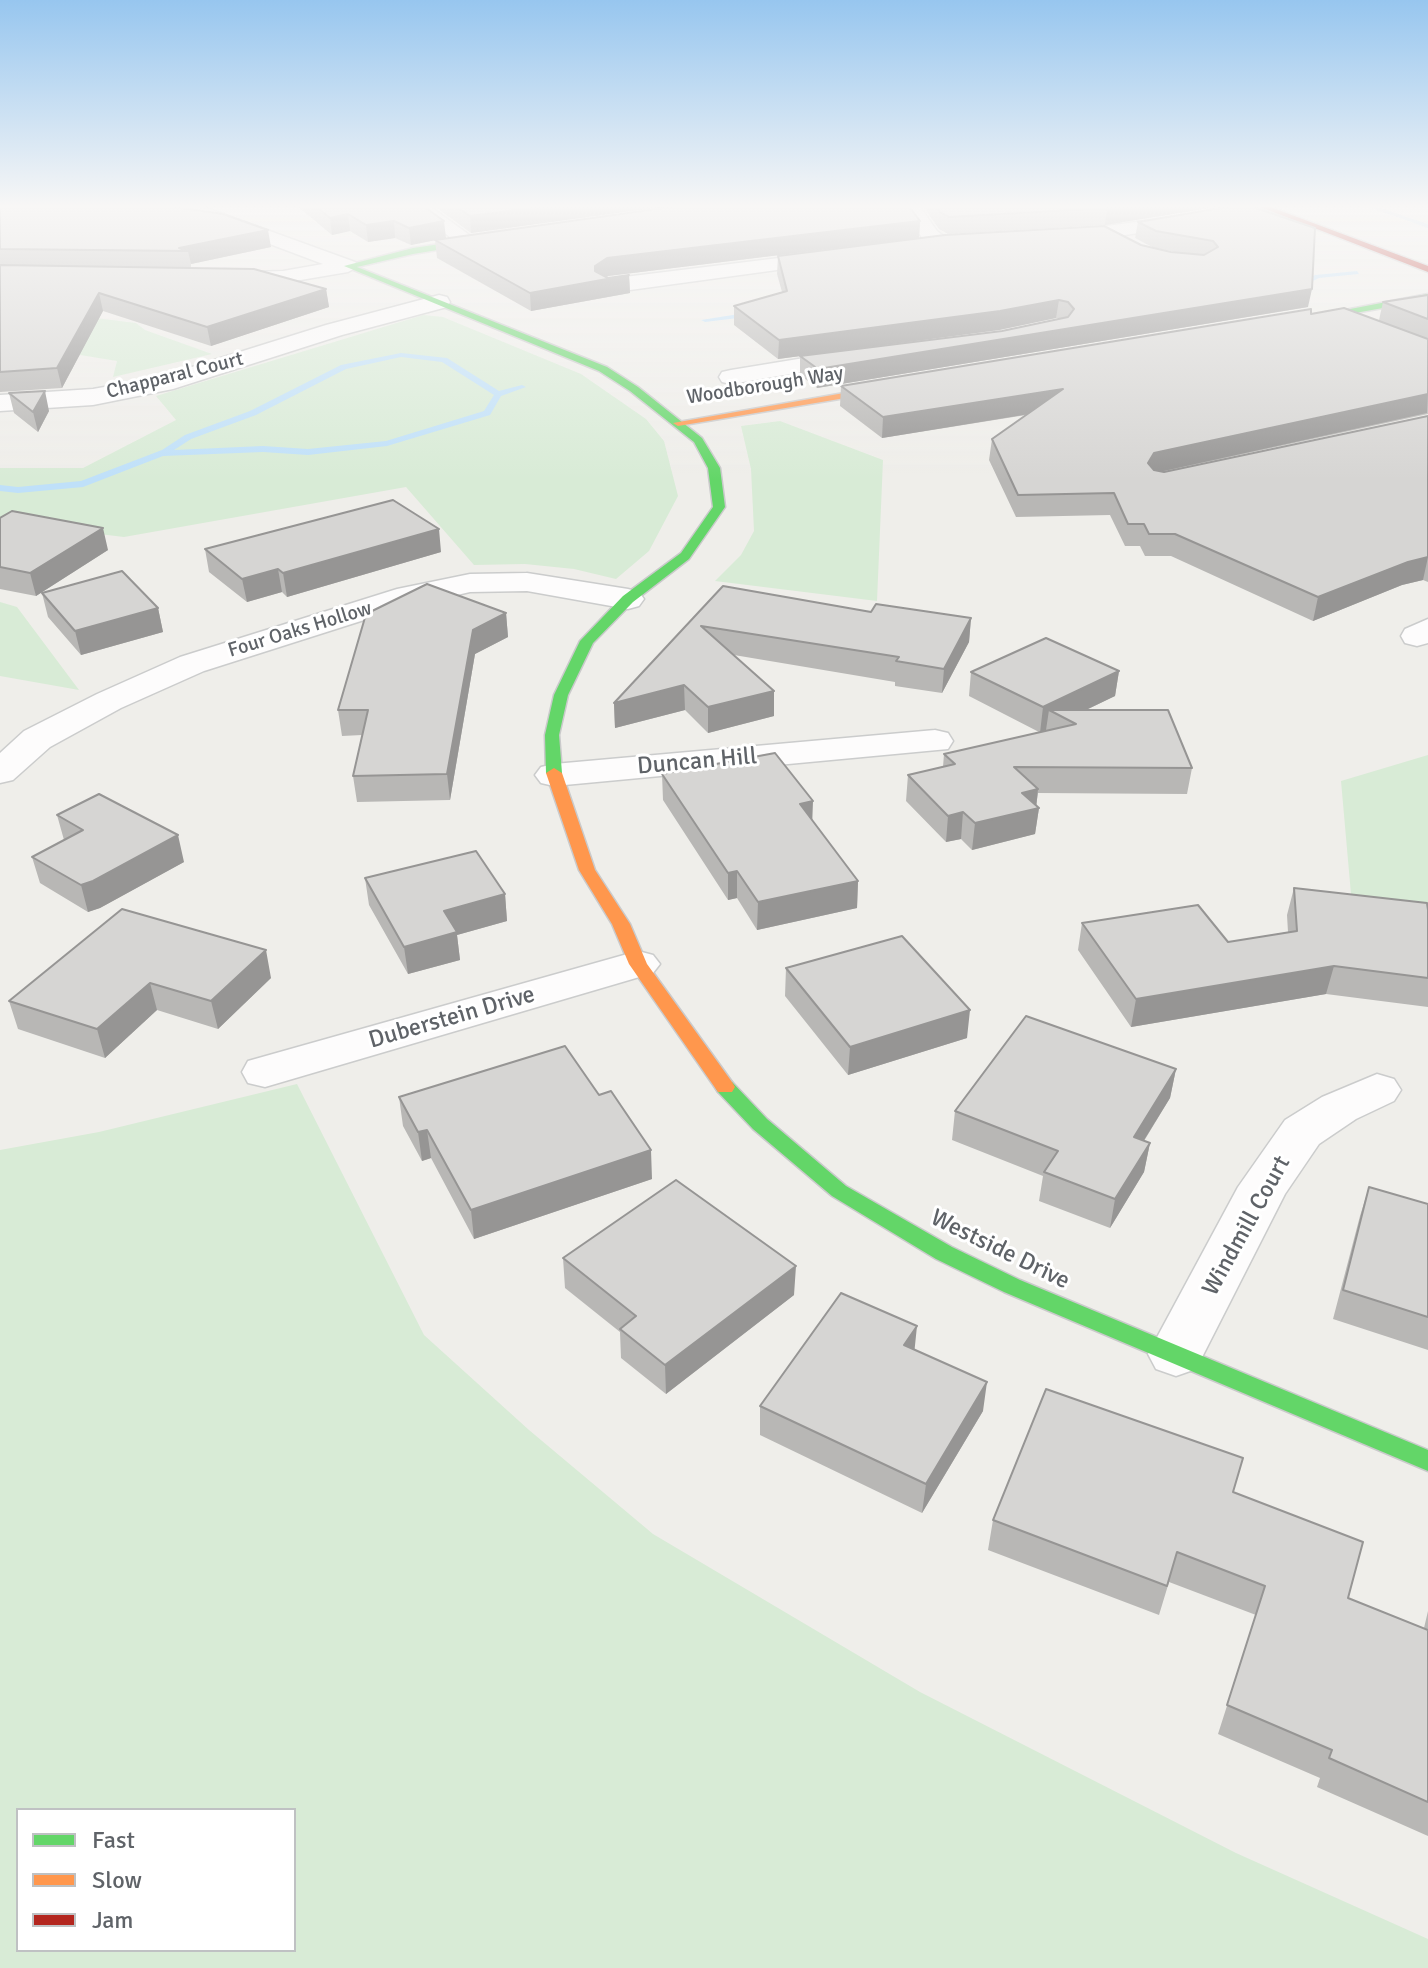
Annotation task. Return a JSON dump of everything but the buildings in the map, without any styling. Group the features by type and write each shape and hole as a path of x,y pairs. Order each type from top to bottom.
{"street":[{"name":"Westside Drive","path":"426,297 603,369 698,440 714,468 719,507 685,556 628,599 587,641 561,695 552,735 554,775 587,870 621,924 638,964 726,1088 760,1124 839,1191 944,1253 1012,1286 1428,1461"},
{"path":"1276,324 1428,297"},
{"name":"Chapparal Court","path":"0,403 93,397 164,384 347,326 439,302"},
{"path":"1336,314 1375,330"},
{"path":"731,377 879,354"},
{"name":"Woodborough Way","path":"678,423 926,382"},
{"name":"Four Oaks Hollow","path":"0,772 37,739 109,701 192,664 397,599 470,583 527,582 628,599"},
{"name":"Duncan Hill","path":"554,775 935,741"},
{"name":"Duberstein Drive","path":"265,1072 638,964"},
{"name":"Windmill Court","path":"1176,1354 1263,1187 1302,1132 1339,1108 1377,1090"}],"green space":[{"path":"423,315 443,317 581,374 646,419 664,441 678,496 649,551 616,579 574,569 525,564 474,565 406,487 124,537 0,522 0,468 83,468 176,420 156,396"},
{"path":"80,316 136,323 145,330 212,354 113,377 117,361 31,347"},
{"path":"780,421 883,460 877,601 715,581 741,555 754,531 751,469 741,426"},
{"path":"0,602 17,607 79,690 0,676"},
{"path":"1428,755 1428,906 1351,894 1341,781"},
{"path":"297,1084 424,1335 529,1430 653,1534 920,1692 1236,1853 1428,1939 1428,1968 0,1968 0,1150 99,1132"}],"waterway":[{"path":"705,320 752,314"},
{"path":"164,453 188,437 253,413 344,367 401,355 444,360 498,394"},
{"path":"498,394 522,387"},
{"path":"164,453 263,449 308,452 387,443 487,413 498,394"},
{"path":"0,488 18,490 83,484 164,453"}],"traffic: fast":[{"path":"424,297 603,369 634,389 698,440 714,468 719,507 685,556 628,599 587,641 561,695 552,735 554,773"},
{"path":"1293,321 1428,297"},
{"path":"725,1087 760,1124 839,1191 944,1253 1012,1286 1428,1461"}],"traffic: slow":[{"path":"678,423 901,386"},
{"path":"554,773 587,870 621,924 638,964 725,1087"}]}
